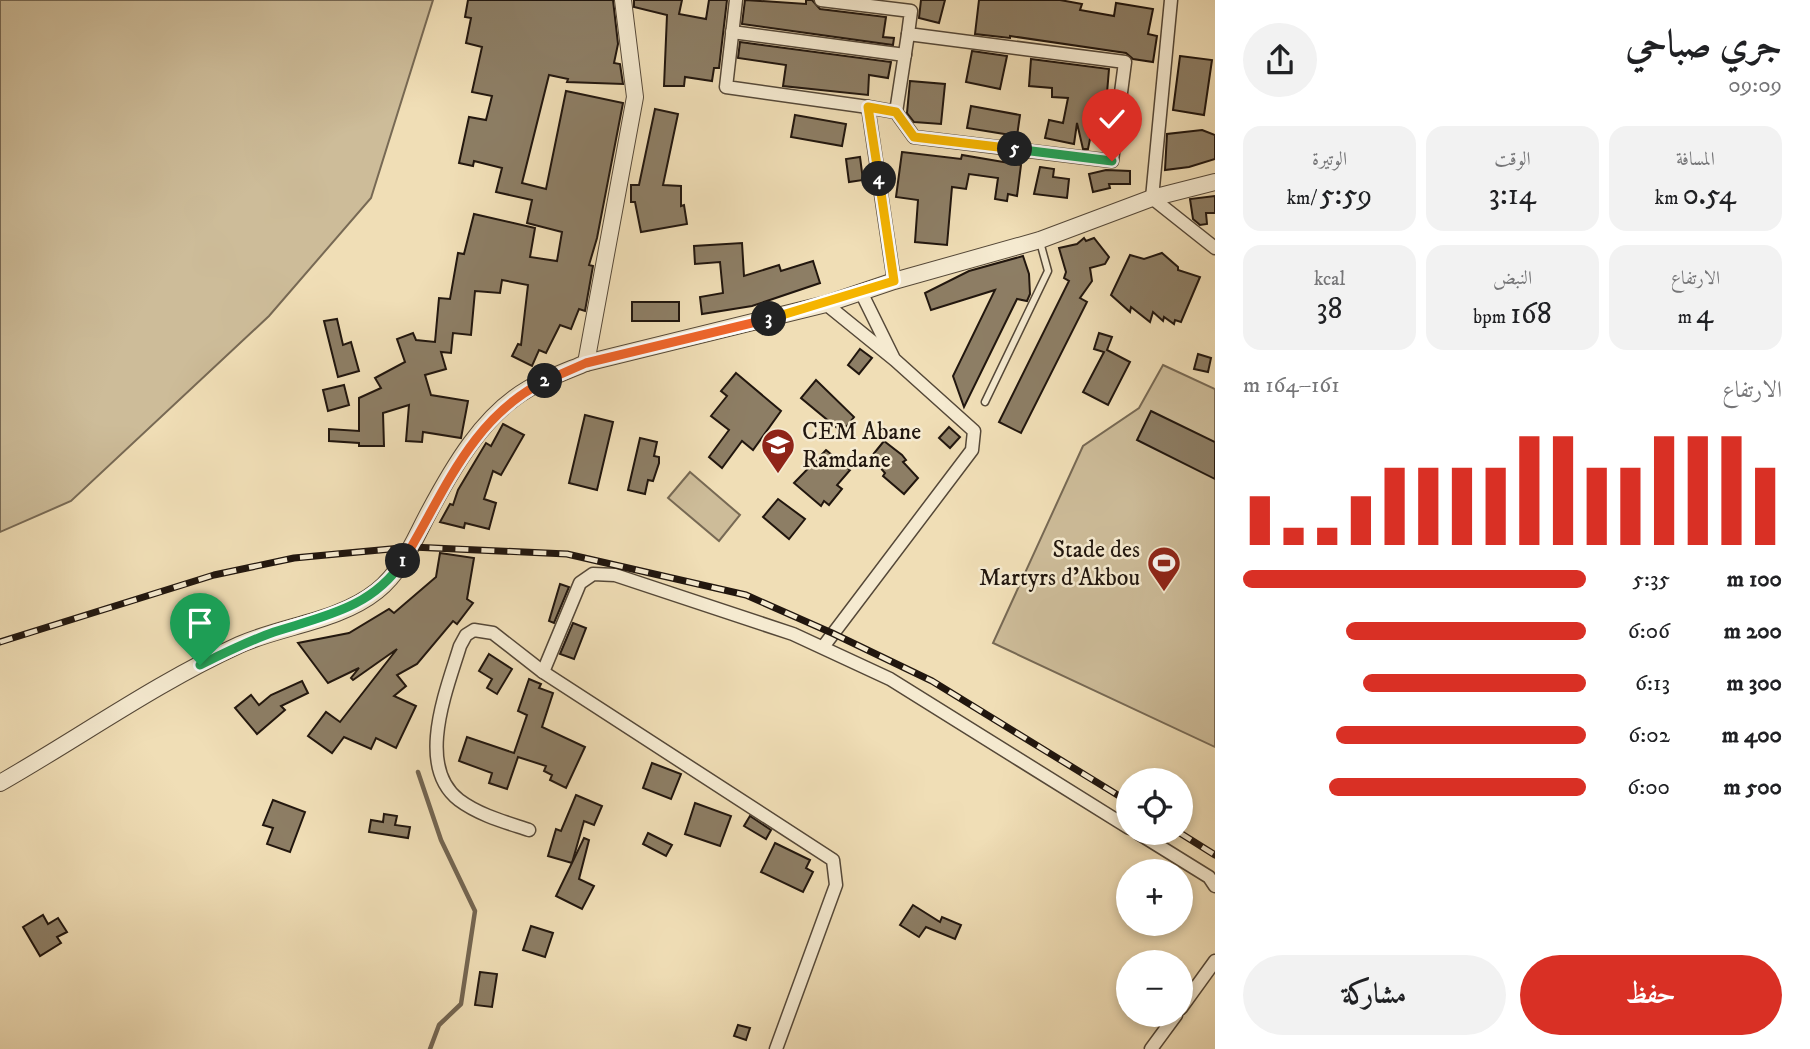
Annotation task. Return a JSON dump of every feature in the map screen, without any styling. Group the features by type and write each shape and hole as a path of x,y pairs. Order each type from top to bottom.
{"street":[{"path":"586,363 635,97 623,0"},
{"path":"736,0 726,87 896,112 914,137 1112,161 1125,62 908,34"},
{"path":"821,0 911,11 896,112"},
{"path":"1152,198 1171,0"},
{"path":"732,32 905,55"},
{"path":"868,107 894,281"},
{"path":"0,783 135,702 230,650 339,613 377,591 402,564 453,469 473,441 526,390 586,363 825,304 894,281 1040,240 1152,198 1215,182"},
{"path":"1152,198 1215,248"},
{"path":"861,292 895,360"},
{"path":"822,647 972,450 974,432 895,360 825,304"},
{"path":"543,672 580,583 599,573 654,587 793,634 890,679 1116,820"},
{"path":"529,830 487,816 458,799 441,776 437,740 444,699 460,646 466,635 474,630 493,633 543,672 832,860 836,885 776,1049"},
{"path":"1157,845 1209,877 1215,886"},
{"path":"1193,991 1215,961"},
{"path":"1151,1049 1167,1027"}],"lane":[{"path":"985,402 1048,271 1040,240"}],"shaded area":[{"path":"0,0 433,0 371,198 269,316 71,501 0,532"},
{"path":"1163,365 1215,389 1215,747 993,643 1083,446 1139,408"},
{"path":"690,472 740,515 719,541 668,498"}],"building":[{"path":"468,0 613,0 618,44 614,63 620,64 623,84 567,82 568,79 549,75 522,183 546,189 566,91 623,103 597,238 589,265 593,266 585,311 579,309 571,329 560,325 546,353 539,350 532,366 512,356 518,344 521,345 528,285 502,280 500,293 475,291 471,335 453,333 451,353 441,352 446,369 425,375 431,395 468,401 461,438 423,432 422,442 406,441 409,405 383,413 384,446 359,446 359,443 329,441 329,429 359,431 359,398 381,388 375,378 405,362 397,339 413,333 416,340 435,342 439,298 450,299 458,253 464,254 474,214 535,228 530,257 557,261 562,232 527,223 532,200 496,192 502,168 474,161 473,166 459,163 469,117 486,120 492,96 472,92 482,47 466,43 471,18 465,17"},
{"path":"634,0 682,0 679,14 706,19 709,0 727,0 719,68 714,68 712,81 685,77 684,86 664,86 667,15 634,7"},
{"path":"745,0 806,4 806,0 812,0 820,9 886,17 883,37 894,38 893,45 742,24"},
{"path":"921,0 945,0 939,23 919,18"},
{"path":"979,0 1060,0 1082,4 1080,10 1114,16 1116,3 1153,9 1148,34 1157,36 1153,62 1133,59 1126,53 1010,36 975,34"},
{"path":"740,42 891,62 888,78 869,75 868,95 783,86 786,65 738,58"},
{"path":"972,51 1007,56 1000,89 966,82"},
{"path":"1180,56 1212,60 1204,115 1173,110"},
{"path":"1031,59 1109,69 1106,105 1097,104 1088,149 1083,149 1077,123 1074,144 1045,138 1049,120 1063,123 1068,98 1052,97 1052,88 1029,86"},
{"path":"910,81 945,84 941,124 914,122 907,113"},
{"path":"971,106 1020,115 1017,136 967,128"},
{"path":"655,109 678,114 663,185 681,186 681,206 684,205 687,224 641,232 635,202 631,202 631,185 639,185"},
{"path":"795,115 846,124 842,146 791,137"},
{"path":"1202,130 1215,135 1215,159 1189,167 1165,170 1167,134"},
{"path":"902,152 961,159 962,155 1021,165 1017,196 1008,194 1007,201 995,199 998,178 969,174 966,189 952,187 947,245 915,242 918,200 896,197"},
{"path":"860,157 863,180 849,182 846,159"},
{"path":"1040,167 1054,169 1053,177 1069,179 1067,198 1034,194"},
{"path":"1106,170 1130,171 1130,184 1109,184 1110,188 1093,192 1089,174"},
{"path":"1215,196 1215,213 1206,213 1207,224 1200,225 1193,219 1190,199"},
{"path":"1084,238 1086,241 1094,238 1109,257 1105,264 1090,268 1092,281 1080,298 1087,302 1021,433 999,422 1069,281 1064,278 1066,272 1059,248 1077,244"},
{"path":"742,243 744,276 779,265 781,271 813,261 820,283 752,306 702,314 700,297 723,293 720,262 695,264 694,246"},
{"path":"1162,253 1178,270 1200,277 1181,322 1175,320 1174,324 1164,317 1163,321 1153,312 1150,322 1131,307 1130,312 1111,295 1130,255 1144,259"},
{"path":"1023,256 1029,274 1030,294 1027,301 1017,299 964,407 953,376 995,290 931,310 925,293 969,271"},
{"path":"632,302 679,302 679,321 632,321"},
{"path":"337,319 343,345 351,342 359,371 338,377 324,321"},
{"path":"1099,333 1112,337 1107,350 1130,362 1108,405 1083,392 1104,352 1094,349"},
{"path":"860,349 872,358 859,374 848,365"},
{"path":"1198,354 1211,358 1208,372 1194,369"},
{"path":"736,373 781,411 753,450 742,441 722,468 709,457 729,430 711,416 727,396 721,391"},
{"path":"816,380 854,417 842,432 801,398"},
{"path":"344,385 349,405 328,411 323,390"},
{"path":"1151,411 1215,442 1215,479 1137,440"},
{"path":"585,415 613,422 597,490 569,483"},
{"path":"503,424 524,435 501,475 493,471 484,499 496,503 489,529 465,523 464,528 440,522 450,504 453,505 458,490 486,443 491,446"},
{"path":"949,427 960,437 950,448 939,438"},
{"path":"640,438 657,442 654,456 659,457 653,481 648,480 645,494 628,490"},
{"path":"884,441 902,455 906,460 903,462 918,478 904,494 883,476 885,473 871,457"},
{"path":"826,450 850,470 837,485 842,489 829,505 824,501 821,506 794,483"},
{"path":"778,499 805,519 789,539 763,517"},
{"path":"440,553 474,558 467,599 473,603 457,624 453,621 417,664 397,675 406,686 394,696 416,706 396,748 376,738 371,749 344,737 332,753 308,736 326,712 340,722 397,649 353,680 351,678 359,668 328,683 298,643 349,633 389,609 394,613 436,577"},
{"path":"560,584 569,587 554,623 549,621"},
{"path":"573,623 586,628 574,659 560,654"},
{"path":"203,627 213,645 202,651 191,634"},
{"path":"489,654 512,669 497,694 487,688 492,679 479,671"},
{"path":"529,679 541,684 539,688 553,693 542,727 585,747 566,788 550,780 552,775 544,771 546,766 518,757 507,789 489,783 492,773 459,761 467,737 514,753 527,715 518,711"},
{"path":"302,681 308,693 281,706 285,710 257,734 235,708 251,695 259,705 271,695"},
{"path":"652,763 681,774 671,799 643,788"},
{"path":"576,795 602,806 594,825 584,821 572,863 548,856 556,829 561,831"},
{"path":"273,800 305,812 290,852 267,844 273,828 263,825"},
{"path":"695,803 731,816 720,846 685,834"},
{"path":"384,814 397,816 395,825 410,827 408,838 369,832 371,820 383,822"},
{"path":"750,816 771,830 766,839 744,826"},
{"path":"648,833 672,845 666,856 643,844"},
{"path":"584,838 589,840 579,879 594,886 582,909 556,896"},
{"path":"775,843 810,860 806,868 813,872 803,892 761,872"},
{"path":"913,905 940,922 942,917 961,925 955,939 926,927 919,937 900,925"},
{"path":"43,915 48,924 58,918 67,932 57,937 61,943 40,956 23,927"},
{"path":"531,926 553,933 545,957 523,950"},
{"path":"480,972 497,974 492,1007 475,1005"},
{"path":"738,1025 750,1028 746,1040 734,1036"}],"waterway":[{"path":"418,772 441,840 475,911 461,1004 439,1025 430,1049"}],"railway":[{"path":"0,642 214,575 294,558 412,547 567,554 746,595 932,681 1116,794"},
{"path":"1193,841 1215,855"}],"place":[{"name":"CEM Abane Ramdane","path":"778,475"},
{"name":"Stade des Martyrs d’Akbou","path":"1164,593"}],"route":[{"path":"200,665 240,645 339,613 377,591 402,564 453,469 473,441 500,412 526,390 586,363 771,319 894,281 868,107 896,112 914,137 1112,161"}]}
